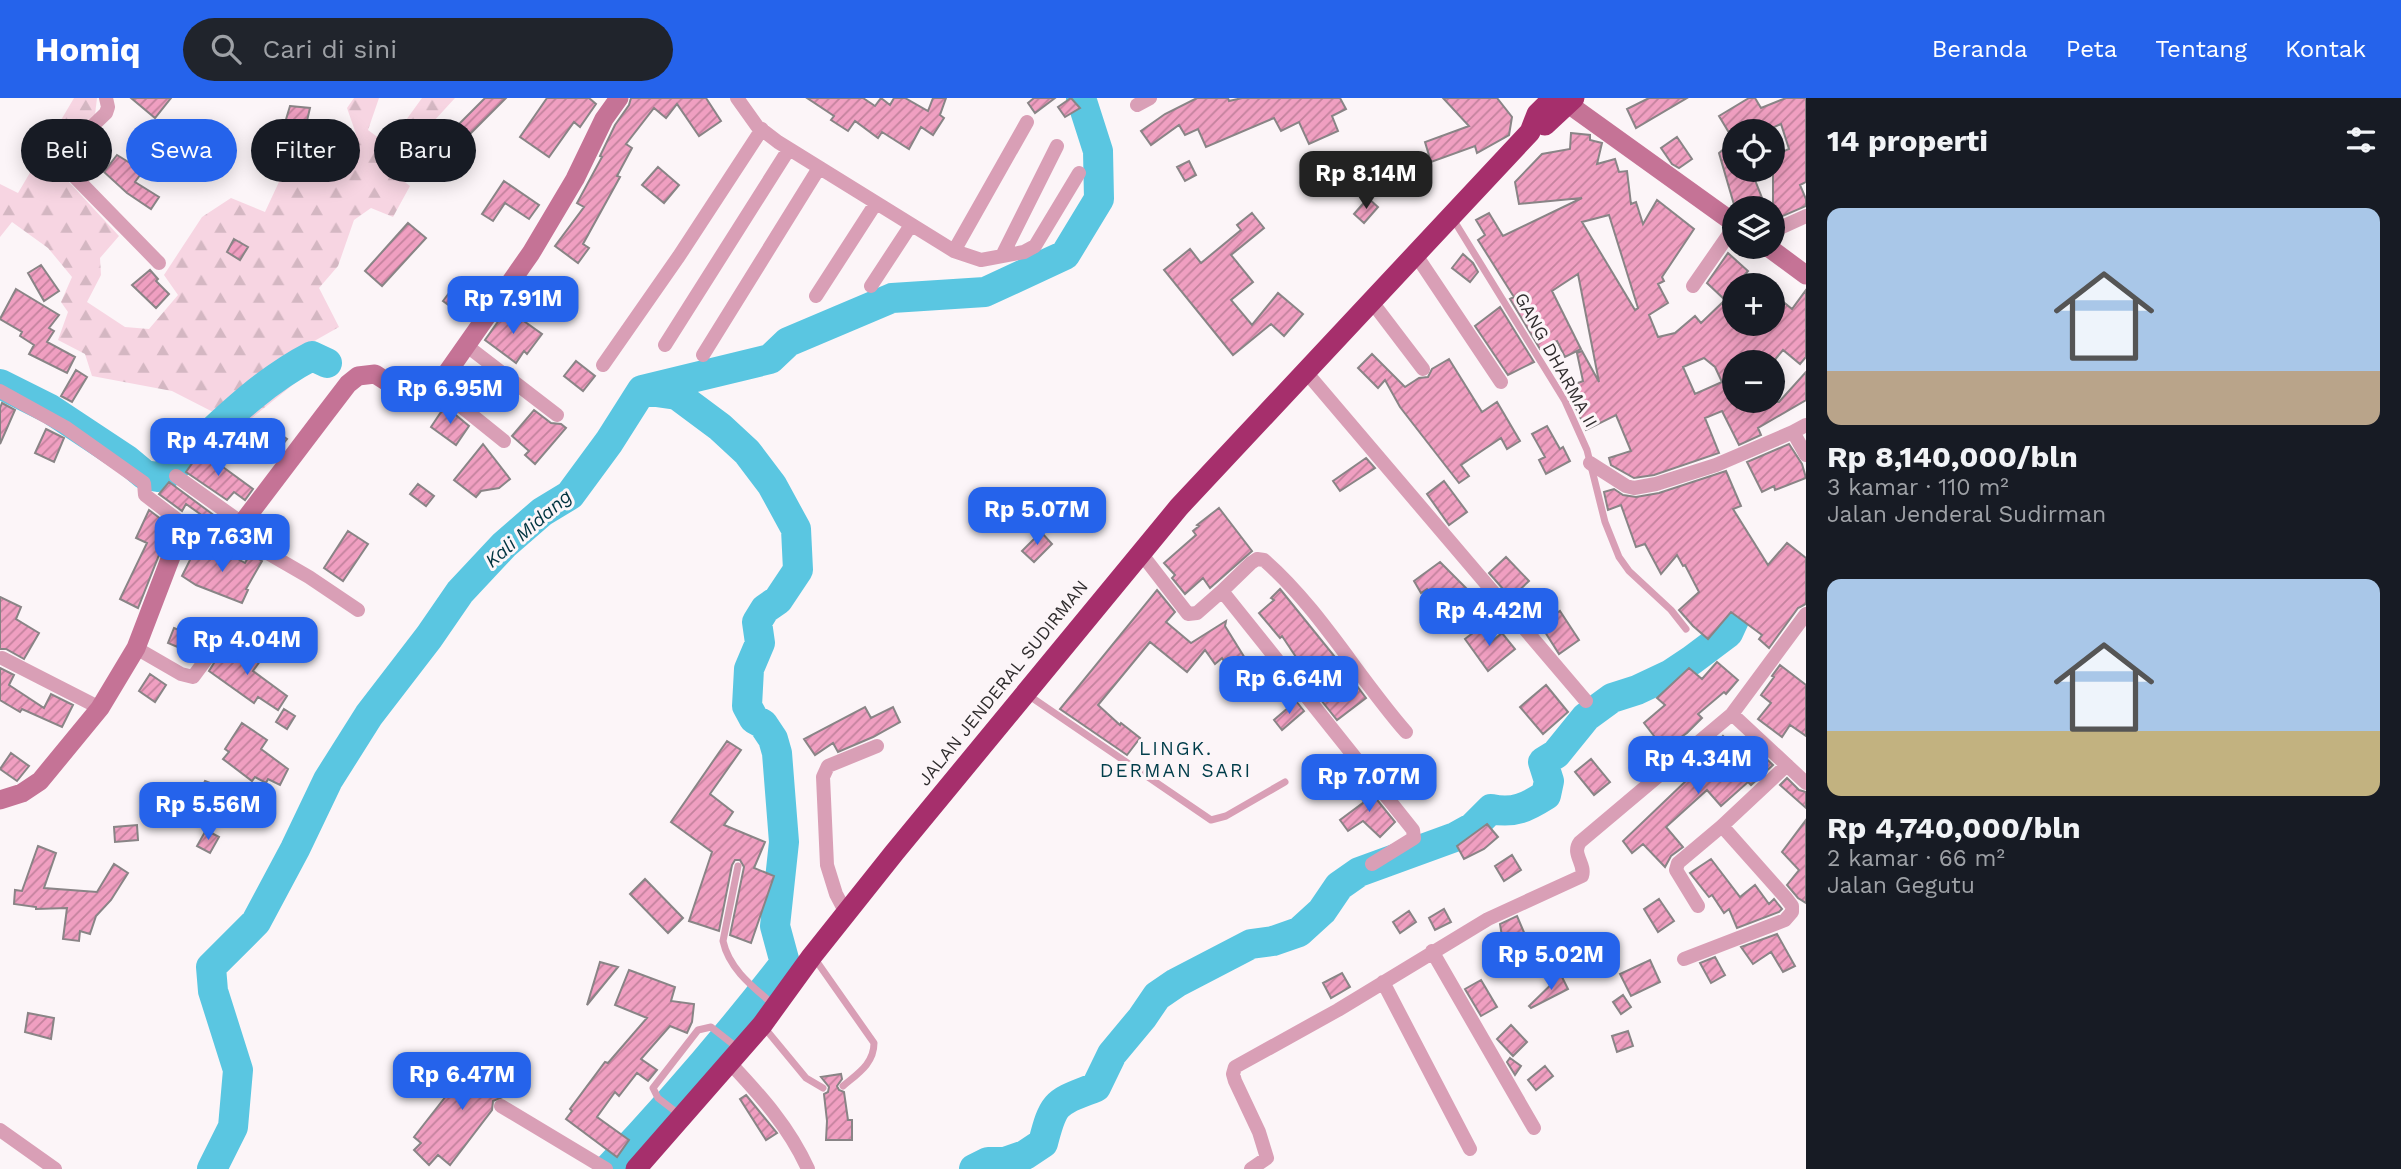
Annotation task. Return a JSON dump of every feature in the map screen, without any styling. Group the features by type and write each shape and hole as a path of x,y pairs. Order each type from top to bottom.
{"highway":[{"name":"JALAN JENDERAL SUDIRMAN","path":"636,1169 677,1113 732,1051 762,1024 769,1002 812,956 1140,552 1237,443 1451,215 1530,132 1545,125 1564,99"}],"street":[{"path":"106,98 106,113 81,137 72,151 69,164 72,174 159,263"},
{"path":"0,800 22,793 40,781 100,708 136,648 172,554 184,536 237,528 328,409 358,376 374,374 417,401 426,398 437,387 545,231 575,179 604,119 620,98"},
{"path":"737,98 751,119 789,149 954,251 981,260 1024,252 1035,246 1079,173"},
{"path":"1564,99 1722,216"},
{"path":"954,251 1027,122"},
{"path":"603,365 679,256 762,129"},
{"path":"1002,256 1057,146"},
{"path":"665,345 789,149"},
{"path":"703,355 819,168"},
{"path":"816,296 876,203"},
{"path":"1785,226 1806,216"},
{"path":"871,286 911,225"},
{"path":"1693,286 1722,243"},
{"path":"1416,255 1501,382"},
{"path":"1784,259 1806,275"},
{"path":"1371,302 1423,369"},
{"path":"467,346 557,415"},
{"path":"1306,372 1586,701"},
{"path":"437,387 505,440"},
{"path":"0,391 65,426 144,483 145,495 183,524 188,534"},
{"path":"1590,463 1626,486 1634,488 1716,465 1800,429 1806,456"},
{"path":"176,476 237,528 358,610"},
{"path":"1140,552 1188,614 1197,613 1251,563 1264,559 1324,625 1406,732"},
{"path":"1222,591 1413,830 1414,838 1372,864"},
{"path":"1251,1169 1267,1158 1259,1132 1234,1081 1233,1070 1488,919 1578,879 1584,872 1576,852 1580,842 1732,714 1806,614"},
{"path":"136,648 181,674 193,677 210,654"},
{"path":"2,658 100,708"},
{"path":"1732,714 1806,783"},
{"path":"846,913 836,894 827,865 822,777 828,766 877,746"},
{"path":"1698,906 1676,866 1683,856 1722,826 1787,765"},
{"path":"1684,959 1785,920 1792,912 1792,906 1786,898 1722,826"},
{"path":"1432,951 1534,1128"},
{"path":"1383,982 1470,1149"},
{"path":"732,1051 791,1135 808,1169"},
{"path":"501,1106 604,1168"},
{"path":"0,1130 55,1169"}],"lane":[{"name":"GANG DHARMA II","path":"1451,215 1564,401 1587,450 1605,522 1619,557 1629,571 1671,610 1686,629"},
{"path":"1024,693 1211,820 1226,816 1285,782"},
{"path":"738,866 723,942 725,953 732,965 769,1002"},
{"path":"812,956 874,1043 874,1054 867,1066 843,1086"},
{"path":"762,1024 806,1078 823,1088"},
{"path":"677,1113 654,1094 654,1083 698,1030 706,1026 715,1030 732,1051"}],"green space":[{"path":"74,98 97,98 95,115 92,119 62,119"},
{"path":"354,98 379,98 368,130 374,134 374,182 405,182 410,186 393,217 371,208 354,220 338,266 319,288 339,327 309,344 305,375 237,430 215,413 172,391 92,376 85,354 58,340 68,312 61,302 72,277 48,248 12,222 0,237 0,184 18,193 24,182 69,182 119,236 100,258 101,275 87,302 125,327 149,329 178,295 164,275 202,217 231,198 265,212 279,182 360,182 360,119 351,119 347,108"},
{"path":"422,98 455,98 436,119 407,119"}],"building":[{"path":"131,98 171,98 155,118"},
{"path":"485,98 506,98 476,128 476,119 464,119"},
{"path":"547,98 589,98 596,104 580,127 574,122 549,157 520,137"},
{"path":"631,98 706,98 721,121 699,136 677,104 666,118 654,108 626,144 632,148 617,176 620,177 583,244 589,248 578,263 555,246 584,207 577,203"},
{"path":"807,98 863,98 875,106 881,98 890,105 894,98 905,98 928,111 933,98 946,98 940,115 944,118 933,135 921,127 909,149 882,132 878,138 855,121 848,131 831,120 834,116"},
{"path":"1034,98 1055,98 1035,113 1028,103"},
{"path":"1071,98 1080,108 1065,117 1058,107"},
{"path":"1197,98 1228,98 1229,101 1242,98 1340,98 1346,109 1332,116 1338,131 1309,144 1299,122 1281,131 1274,118 1206,147 1198,129 1185,135 1179,125 1151,145 1141,131 1165,114"},
{"path":"1443,98 1497,98 1512,117 1509,135 1477,153 1475,146 1431,162 1425,142 1469,126"},
{"path":"1649,98 1687,98 1636,128 1627,109"},
{"path":"1749,98 1755,98 1761,108 1786,98 1806,98 1806,182 1800,185 1806,206 1785,215 1785,196 1773,196 1773,182 1785,182 1785,151 1789,149 1785,136 1785,119 1722,121 1719,116"},
{"path":"290,106 310,108 307,119 286,119"},
{"path":"1571,133 1590,135 1590,140 1602,143 1597,164 1615,159 1619,172 1627,171 1631,204 1636,202 1643,224 1657,200 1694,229 1662,277 1664,281 1658,284 1668,303 1649,315 1658,337 1675,333 1695,316 1701,323 1722,303 1722,336 1785,336 1785,303 1792,309 1806,290 1806,357 1800,364 1785,350 1722,350 1722,382 1722,411 1705,418 1719,453 1654,475 1634,478 1611,465 1609,458 1631,451 1616,415 1586,430 1575,406 1577,405 1570,386 1583,381 1577,353 1582,351 1599,382 1578,274 1552,291 1581,349 1565,357 1557,341 1540,349 1510,299 1514,297 1478,240 1485,235 1476,220 1489,213 1503,236 1582,198 1519,204 1515,182 1542,154 1570,149","holes":["1609,215 1638,308 1635,310 1582,222","1704,358 1715,367 1722,382 1695,394 1683,367"]},
{"path":"1677,137 1692,159 1679,168 1672,164 1661,148"},
{"path":"117,155 126,161 126,182 135,182 159,197 151,209 112,179 112,162"},
{"path":"1189,161 1196,175 1185,181 1177,167"},
{"path":"658,167 679,185 664,203 642,185"},
{"path":"504,181 539,205 529,219 505,203 493,221 482,214"},
{"path":"1727,182 1756,182 1761,196 1732,196"},
{"path":"1368,198 1378,207 1364,223 1354,214"},
{"path":"1252,213 1264,228 1231,255 1253,282 1231,300 1252,325 1278,293 1303,314 1284,336 1271,324 1233,355 1164,270 1190,249 1201,263 1241,230 1237,225"},
{"path":"408,223 426,238 382,286 365,271"},
{"path":"234,239 248,247 240,260 227,252"},
{"path":"1463,254 1478,272 1470,282 1452,268"},
{"path":"1724,259 1735,259 1748,271 1722,273 1722,297 1707,283"},
{"path":"41,265 59,291 44,301 28,273"},
{"path":"150,270 158,279 156,281 169,294 156,308 132,285"},
{"path":"455,285 481,303 469,320 443,301"},
{"path":"16,289 59,315 49,328 54,331 47,342 75,357 67,373 29,354 34,345 20,336 22,332 0,319"},
{"path":"1500,307 1534,362 1508,375 1475,326"},
{"path":"507,309 542,334 527,354 524,351 516,363 485,340"},
{"path":"1372,354 1405,387 1419,378 1428,377 1432,369 1449,359 1482,412 1497,402 1520,441 1507,449 1501,438 1461,465 1469,476 1459,483 1400,407 1385,380 1378,388 1358,368"},
{"path":"576,361 595,376 583,391 564,376"},
{"path":"76,370 87,377 72,402 61,396"},
{"path":"1806,372 1806,400 1785,412 1785,395"},
{"path":"2,403 15,410 0,444 0,408"},
{"path":"445,406 469,426 456,445 431,427"},
{"path":"534,410 551,423 561,424 566,428 535,464 525,455 529,451 512,436"},
{"path":"1723,413 1784,413 1758,428 1761,435 1739,445"},
{"path":"1547,426 1570,461 1546,474 1539,460 1545,457 1532,434"},
{"path":"270,427 287,439 271,459 255,447"},
{"path":"46,429 64,438 54,462 35,453"},
{"path":"483,444 510,479 499,488 481,491 476,497 454,480"},
{"path":"1789,444 1802,464 1806,478 1762,492 1747,462"},
{"path":"201,451 253,489 245,500 234,492 227,500 186,472"},
{"path":"1366,458 1375,468 1340,491 1333,481"},
{"path":"1726,471 1741,506 1733,509 1768,565 1787,543 1806,558 1806,604 1798,608 1769,648 1759,639 1762,635 1731,612 1708,639 1679,610 1699,592 1685,565 1683,566 1677,555 1661,574 1645,544 1636,547 1621,505 1608,510 1604,492 1614,489 1623,495 1636,497 1659,493"},
{"path":"1444,481 1467,512 1449,525 1427,494"},
{"path":"169,482 215,516 210,521 186,504 182,511 159,494"},
{"path":"418,484 434,496 426,506 410,494"},
{"path":"1219,508 1252,551 1210,588 1203,578 1185,594 1172,578 1175,575 1164,563 1196,535 1193,531 1199,526 1197,525"},
{"path":"149,510 174,529 161,550 138,608 120,599 147,543 136,538"},
{"path":"348,531 368,544 343,581 324,568"},
{"path":"1041,532 1052,544 1034,562 1022,551"},
{"path":"220,549 245,563 250,554 262,561 246,589 248,590 242,603 196,585 182,576 195,550 215,558"},
{"path":"1506,557 1529,581 1511,598 1489,573"},
{"path":"1440,562 1466,588 1445,608 1427,589 1421,593 1414,581"},
{"path":"1280,589 1335,657 1308,675 1282,636 1280,638 1259,613 1274,600 1271,598"},
{"path":"1157,590 1175,612 1166,622 1191,643 1226,621 1225,626 1248,663 1254,659 1266,678 1243,692 1222,658 1215,664 1205,650 1187,672 1150,642 1098,705 1120,725 1121,723 1140,738 1127,755 1060,709"},
{"path":"0,597 21,607 16,619 39,633 24,659 6,649 0,649"},
{"path":"1560,611 1579,640 1559,654 1540,624"},
{"path":"1481,627 1491,642 1502,633 1515,649 1488,671 1465,639"},
{"path":"174,628 201,639 194,654 168,643"},
{"path":"242,642 263,657 253,671 287,696 278,710 258,697 254,703 209,671 219,655 228,661"},
{"path":"1717,662 1738,680 1726,694 1724,692 1698,714 1702,718 1687,733 1664,749 1644,723 1665,705 1657,698 1689,668 1702,679"},
{"path":"1780,665 1806,685 1806,736 1790,725 1782,737 1758,719 1771,703 1761,695"},
{"path":"0,668 14,675 9,685 44,708 51,694 73,705 62,727 22,709 20,712 0,700"},
{"path":"150,674 166,685 155,702 139,691"},
{"path":"1351,678 1366,698 1337,720 1321,700"},
{"path":"1546,685 1568,712 1543,734 1520,707"},
{"path":"1296,701 1304,711 1282,730 1274,720"},
{"path":"865,707 871,718 893,707 900,722 838,752 833,743 815,755 804,739"},
{"path":"284,709 295,716 287,729 276,722"},
{"path":"242,723 267,740 261,749 288,769 280,785 268,779 266,783 255,777 252,781 223,759 229,752 225,749"},
{"path":"1723,736 1751,762 1760,753 1773,765 1751,785 1748,782 1721,806 1707,790 1666,827 1683,847 1671,856 1665,867 1643,844 1632,853 1623,841 1689,778 1687,776"},
{"path":"727,741 741,750 710,794 733,812 724,825 765,842 754,868 774,876 751,943 730,935 744,867 740,860 735,860 732,865 719,931 689,921 712,852 671,822"},
{"path":"11,753 29,766 17,781 0,769"},
{"path":"1591,759 1610,782 1594,795 1575,772"},
{"path":"1787,778 1799,790 1806,792 1806,808 1780,785"},
{"path":"205,781 235,793 227,812 198,796"},
{"path":"1365,785 1395,822 1380,837 1363,821 1348,831 1340,820 1364,802 1356,790"},
{"path":"1806,820 1806,903 1787,885 1799,870 1782,852"},
{"path":"1487,824 1498,837 1484,849 1464,859 1457,846"},
{"path":"137,825 138,840 115,842 114,827"},
{"path":"206,830 219,837 210,853 197,846"},
{"path":"38,846 56,853 44,888 97,892 114,864 128,873 111,900 96,916 90,934 80,931 79,941 63,939 67,908 36,909 14,904 15,890 22,891"},
{"path":"1512,855 1521,870 1504,881 1495,866"},
{"path":"1711,859 1740,897 1755,885 1769,904 1774,899 1782,909 1737,928 1729,909 1724,913 1712,895 1709,897 1690,873"},
{"path":"645,879 683,918 668,933 630,894"},
{"path":"1659,899 1674,921 1658,932 1644,909"},
{"path":"1444,909 1451,922 1435,930 1429,918"},
{"path":"1409,911 1416,922 1400,933 1393,922"},
{"path":"1517,916 1526,937 1503,942 1500,924"},
{"path":"1777,934 1795,966 1783,972 1771,952 1753,964 1741,947"},
{"path":"1715,957 1725,975 1711,983 1700,963"},
{"path":"1650,960 1660,982 1631,996 1620,974"},
{"path":"600,962 618,967 587,1005"},
{"path":"629,970 675,987 671,1001 694,1004 692,1022 687,1033 670,1026 641,1059 657,1070 648,1081 637,1073 619,1096 615,1092 597,1117 629,1140 617,1157 566,1119 572,1111 570,1109 605,1062 608,1063 647,1018 615,1005"},
{"path":"1342,973 1350,987 1331,998 1323,983"},
{"path":"1561,975 1568,989 1531,1008 1529,1006"},
{"path":"1481,980 1497,1007 1481,1016 1465,989"},
{"path":"1623,995 1631,1007 1621,1014 1613,1002"},
{"path":"28,1013 54,1018 51,1039 25,1032"},
{"path":"1511,1025 1527,1042 1513,1056 1497,1039"},
{"path":"1628,1031 1633,1046 1617,1052 1612,1036"},
{"path":"479,1054 514,1082 503,1097 493,1101 492,1110 450,1165 438,1155 429,1165 414,1150 421,1143 414,1137"},
{"path":"1510,1058 1521,1066 1515,1075 1507,1062"},
{"path":"1545,1066 1553,1076 1536,1090 1528,1080"},
{"path":"841,1074 842,1079 837,1086 844,1092 848,1120 852,1120 852,1140 826,1140 824,1094 829,1087 821,1077"},
{"path":"746,1095 777,1133 766,1140 740,1099"}],"waterway":[{"name":"Kali Midang","path":"212,1169 233,1127 238,1070 213,991 211,967 256,922 328,780 369,715 460,592 504,545 542,512 570,495 609,442 642,390 770,359 788,342 892,298 985,292 1065,255 1099,199 1098,151 1081,98"},
{"path":"0,384 50,409 145,475 158,477 168,473 236,410 272,381 312,356 327,363"},
{"path":"608,1169 699,1068 785,963 775,926 784,842 777,753 773,739 763,724 754,719 747,706 749,669 760,643 757,622 765,609 778,600 798,570 796,529 772,485 747,452 720,427 677,395 649,391"},
{"path":"974,1169 988,1162 1005,1162 1025,1155 1043,1143 1054,1111 1065,1100 1096,1087 1112,1054 1157,996 1176,983 1251,944 1273,941 1299,932 1322,911 1339,886 1359,872 1455,837 1473,827 1491,809 1507,811 1520,808 1546,795 1549,781 1543,762 1556,754 1586,717 1612,698 1671,674 1728,633 1734,620"}],"district":[{"name":"LINGK. DERMAN SARI","path":"1176,759"}]}
